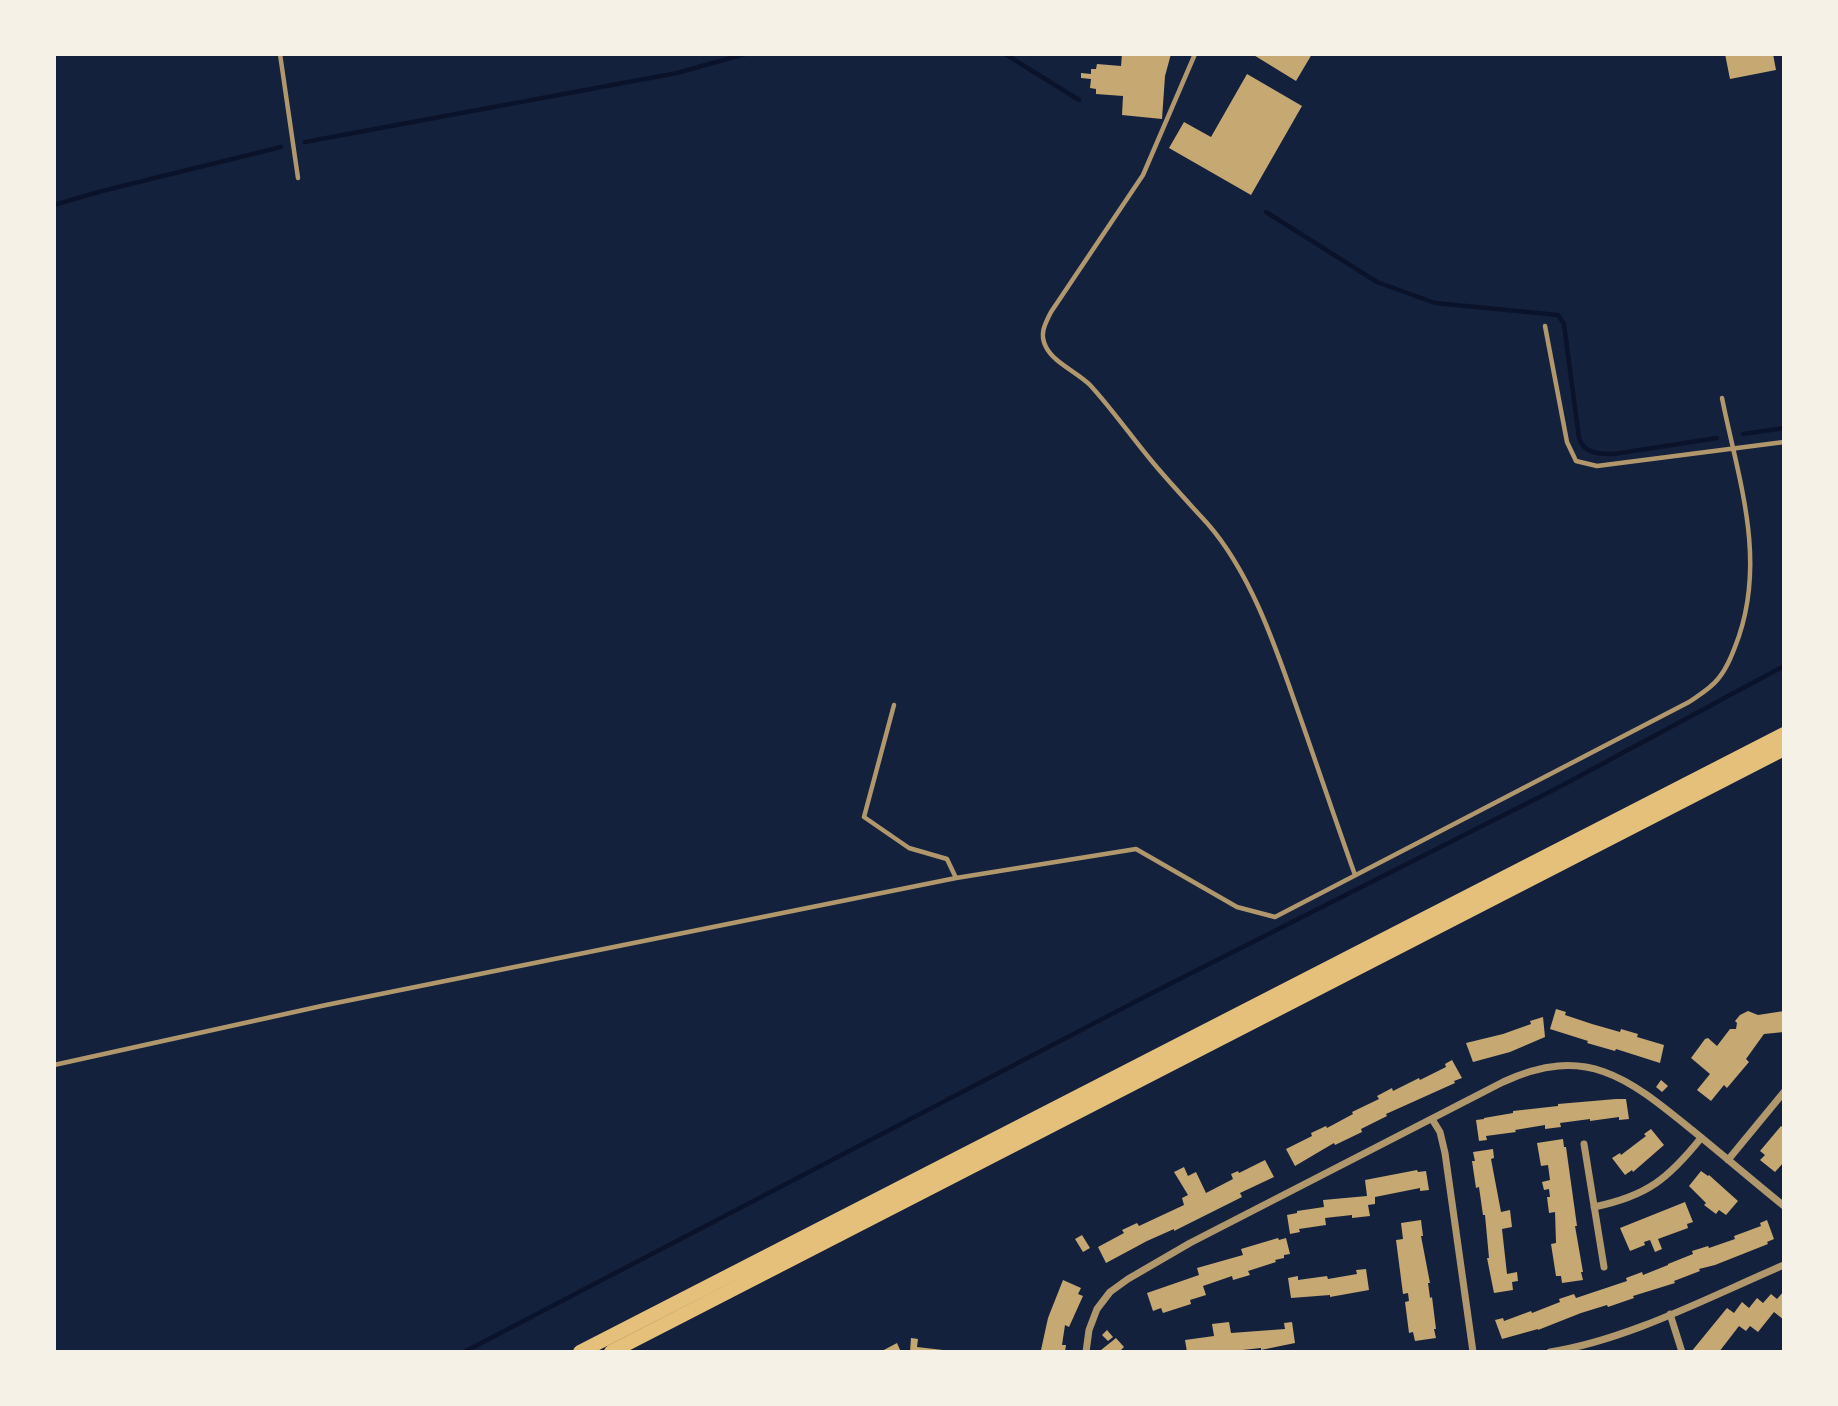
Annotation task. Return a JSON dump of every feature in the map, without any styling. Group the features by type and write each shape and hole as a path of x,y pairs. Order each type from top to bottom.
{"main road":[{"path":"580,1352 1784,734"},
{"path":"611,1352 1784,749"}],"street":[{"path":"1086,1352 1089,1330 1097,1309 1110,1292 1121,1284 1190,1243 1432,1119 1525,1073 1548,1067 1577,1066 1598,1070 1628,1082 1784,1206"},
{"path":"1728,1160 1784,1092"},
{"path":"1432,1119 1440,1132 1446,1153 1473,1352"},
{"path":"1594,1207 1627,1200 1666,1177 1701,1138"},
{"path":"1584,1144 1604,1266"},
{"path":"1550,1352 1610,1338 1784,1265"},
{"path":"1670,1314 1682,1352"}],"lane":[{"path":"280,54 298,178"},
{"path":"1195,54 1154,151 1136,186 1048,319 1042,331 1044,344 1053,356 1084,380 1112,410 1211,528 1231,558 1254,600 1278,656 1355,875"},
{"path":"1545,326 1567,442 1577,461 1597,466 1784,442"},
{"path":"54,1065 326,1005 956,878 1136,849 1237,907 1275,917 1689,702 1719,678 1735,647 1745,616 1752,569 1747,520 1722,398"},
{"path":"894,705 864,817 909,848 947,859 956,878"}],"building":[{"path":"1122,54 1171,54 1165,76 1162,119 1122,115 1123,96 1096,94 1096,89 1090,88 1091,79 1081,78 1081,73 1091,74 1091,69 1096,69 1097,64 1121,66"},
{"path":"1252,54 1312,54 1296,81"},
{"path":"1725,54 1773,54 1776,70 1730,79"},
{"path":"1247,74 1302,106 1251,195 1169,148 1184,122 1211,137"},
{"path":"1556,1009 1592,1024 1620,1032 1621,1029 1664,1045 1660,1063 1587,1043 1588,1041 1550,1029"},
{"path":"1748,1011 1758,1015 1784,1011 1784,1032 1764,1034 1746,1059 1749,1062 1727,1088 1724,1085 1711,1101 1697,1090 1710,1074 1691,1058 1705,1039 1708,1038 1717,1046 1730,1029 1736,1029 1735,1021 1740,1015"},
{"path":"1543,1017 1545,1037 1510,1052 1473,1062 1466,1043 1503,1034"},
{"path":"1452,1060 1462,1078 1454,1081 1455,1083 1386,1114 1387,1116 1361,1129 1362,1132 1335,1145 1334,1143 1295,1166 1286,1149 1312,1136 1311,1133 1326,1126 1327,1128 1379,1099 1377,1096 1392,1088 1393,1091 1419,1078 1420,1080 1446,1067 1445,1064"},
{"path":"1661,1080 1668,1086 1662,1092 1656,1087"},
{"path":"1626,1099 1629,1119 1590,1119 1560,1123 1561,1127 1545,1129 1545,1125 1486,1136 1487,1140 1479,1141 1476,1120 1558,1104"},
{"path":"1781,1126 1784,1128 1784,1162 1775,1172 1760,1160 1765,1155 1760,1151"},
{"path":"1651,1129 1664,1145 1633,1172 1632,1170 1625,1175 1612,1158 1620,1153 1621,1155"},
{"path":"1563,1139 1583,1280 1562,1283 1561,1276 1556,1276 1551,1244 1556,1243 1555,1212 1549,1213 1549,1189 1544,1190 1542,1182 1550,1180 1548,1165 1541,1166 1537,1143"},
{"path":"1493,1149 1494,1158 1491,1159 1501,1212 1510,1210 1512,1227 1502,1229 1507,1274 1517,1272 1518,1281 1512,1282 1513,1290 1494,1293 1487,1258 1485,1215 1479,1187 1476,1188 1472,1161 1475,1161 1473,1152"},
{"path":"1265,1160 1274,1177 1240,1193 1242,1197 1106,1263 1098,1247 1124,1233 1122,1230 1137,1223 1139,1226 1184,1205 1182,1198 1188,1195 1174,1172 1184,1167 1188,1176 1196,1172 1206,1193 1233,1179 1231,1174 1238,1171 1239,1173"},
{"path":"1417,1170 1426,1171 1429,1190 1420,1191 1420,1188 1375,1197 1375,1204 1368,1205 1370,1216 1325,1218 1326,1225 1299,1229 1300,1232 1290,1234 1287,1215 1324,1207 1323,1200 1367,1196 1365,1180"},
{"path":"1701,1171 1738,1201 1726,1215 1719,1210 1716,1214 1704,1205 1706,1203 1689,1186"},
{"path":"1685,1202 1693,1222 1687,1224 1688,1228 1658,1239 1662,1249 1655,1252 1650,1240 1630,1251 1620,1228"},
{"path":"1421,1220 1436,1338 1415,1341 1413,1332 1409,1333 1405,1302 1409,1301 1408,1293 1403,1294 1396,1240 1403,1239 1401,1223"},
{"path":"1767,1220 1774,1239 1767,1242 1768,1244 1699,1269 1700,1271 1674,1281 1675,1283 1633,1296 1634,1298 1502,1339 1495,1320 1503,1318 1504,1321 1531,1311 1532,1313 1560,1302 1559,1299 1574,1294 1576,1298 1627,1281 1626,1278 1642,1272 1643,1275 1693,1254 1692,1251 1735,1239 1734,1236 1761,1226 1760,1223"},
{"path":"1082,1235 1090,1248 1083,1252 1075,1239"},
{"path":"1286,1238 1290,1254 1284,1255 1284,1258 1248,1271 1250,1275 1233,1280 1232,1276 1203,1286 1206,1295 1190,1300 1191,1304 1163,1313 1161,1308 1153,1311 1147,1293 1199,1275 1197,1268 1243,1255 1241,1249"},
{"path":"1366,1269 1369,1290 1330,1297 1291,1298 1288,1278 1298,1276 1298,1280 1327,1276 1328,1279 1357,1274 1356,1270"},
{"path":"1063,1280 1081,1288 1078,1294 1083,1296 1069,1327 1065,1325 1062,1345 1066,1345 1065,1352 1041,1350 1048,1318"},
{"path":"1784,1291 1784,1320 1774,1312 1758,1332 1750,1326 1746,1331 1739,1326 1719,1352 1691,1352 1727,1308 1734,1313 1742,1302 1749,1308 1757,1298 1763,1303 1771,1294 1777,1299"},
{"path":"1229,1322 1231,1333 1285,1329 1284,1323 1292,1322 1295,1343 1261,1350 1187,1352 1185,1340 1214,1336 1212,1324"},
{"path":"1107,1330 1113,1337 1108,1341 1102,1335"},
{"path":"911,1338 918,1339 917,1347 943,1352 910,1352"},
{"path":"1116,1338 1124,1347 1119,1352 1102,1352 1101,1350"},
{"path":"897,1343 901,1352 880,1352"}],"waterway":[{"path":"305,142 677,73 745,54"},
{"path":"1005,54 1079,100"},
{"path":"54,205 281,147"},
{"path":"1266,212 1377,282 1435,303 1558,315 1564,324 1579,438 1588,450 1614,454 1717,438"},
{"path":"1743,434 1784,428"},
{"path":"464,1352 1152,993 1563,785 1784,666"}]}
